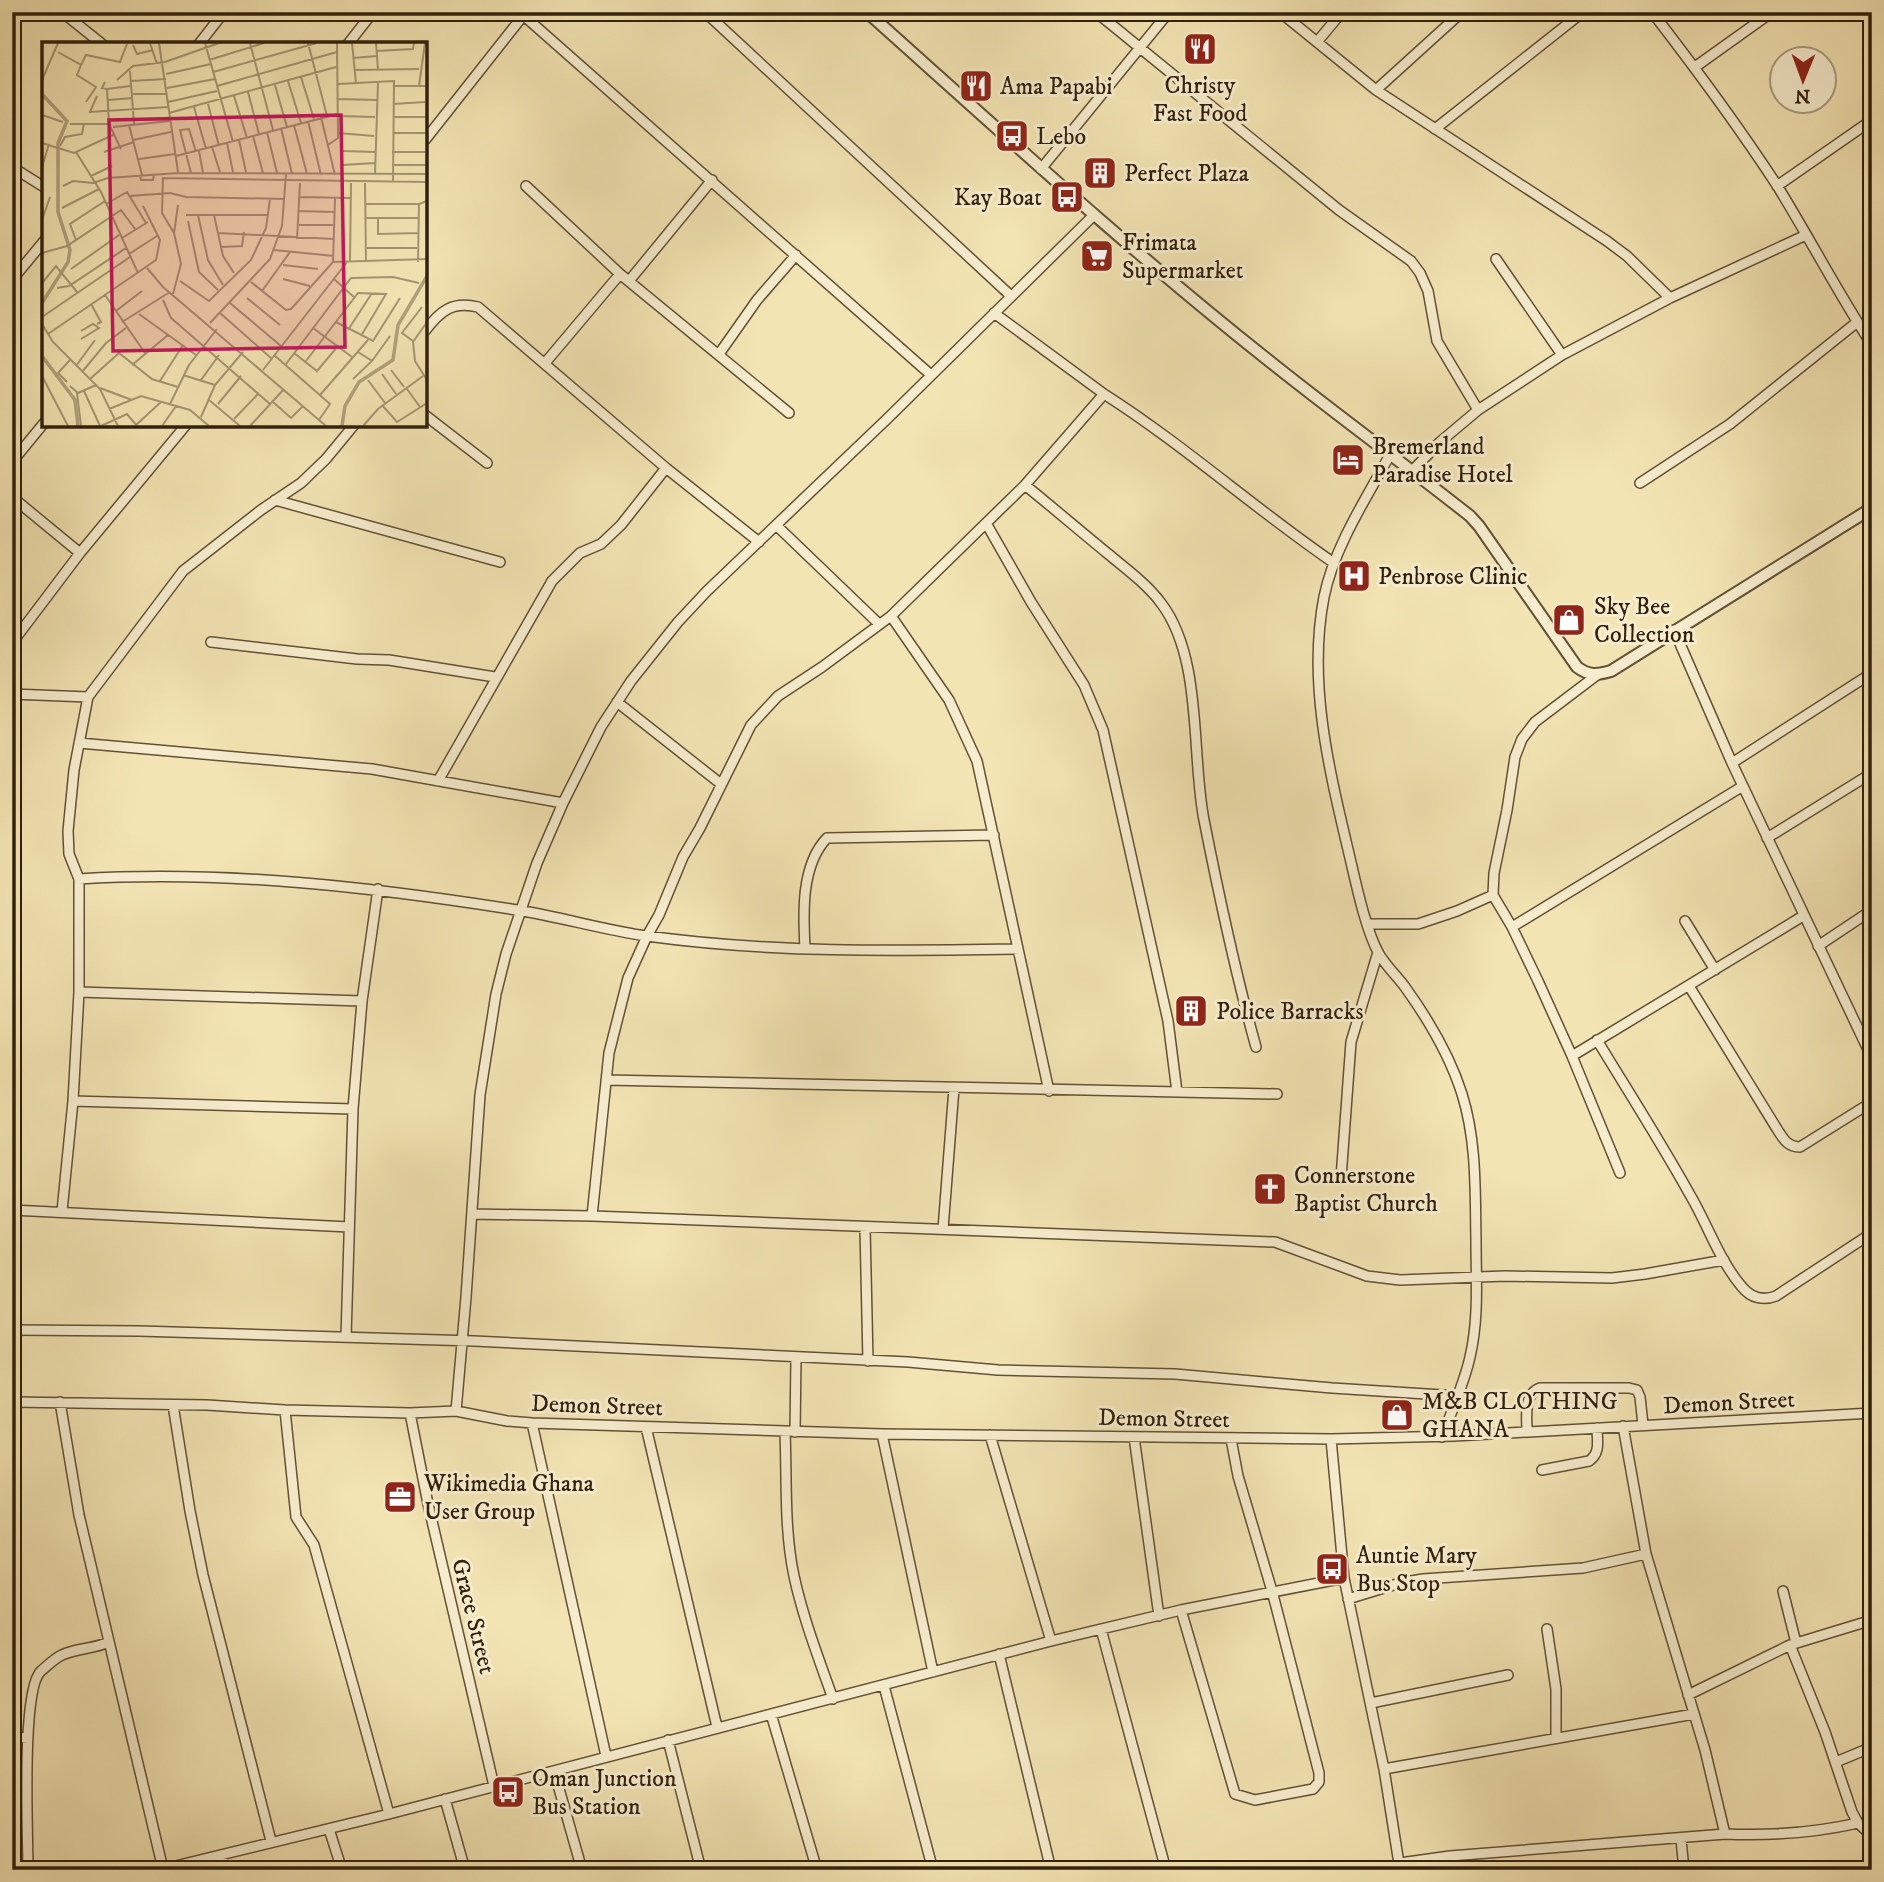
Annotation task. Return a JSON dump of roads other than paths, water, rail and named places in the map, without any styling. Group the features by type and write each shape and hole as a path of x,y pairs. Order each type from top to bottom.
{"street":[{"path":"62,12 100,42"},
{"path":"201,42 224,12"},
{"path":"350,42 373,12"},
{"path":"705,12 1011,296"},
{"path":"867,12 1094,215 1267,360 1413,470 1479,526 1577,667 1585,673 1597,675"},
{"path":"1096,12 1339,210 1411,261 1428,291 1437,341 1478,410"},
{"path":"1041,169 1169,12"},
{"path":"1280,12 1376,90 1607,241 1671,298"},
{"path":"1317,42 1342,12"},
{"path":"1376,90 1462,12"},
{"path":"1435,129 1583,12"},
{"path":"1652,12 1695,67 1777,186 1856,323 1872,345"},
{"path":"1695,67 1772,12"},
{"path":"427,137 525,14 931,374"},
{"path":"1777,186 1872,120"},
{"path":"12,167 42,186"},
{"path":"545,363 712,180"},
{"path":"526,186 669,316 789,413"},
{"path":"456,1411 480,1095 488,1037 506,954 537,863 601,727 678,622 1094,215"},
{"path":"1413,470 1440,442 1478,410 1562,355 1671,298 1806,235"},
{"path":"12,280 42,243"},
{"path":"719,354 757,300 796,255"},
{"path":"1496,259 1562,355"},
{"path":"427,328 437,315 451,306 467,304 478,307 666,468 758,541"},
{"path":"994,313 1104,394 1154,427 1286,530 1334,563"},
{"path":"1640,483 1730,424 1856,323"},
{"path":"592,1216 606,1080 618,1013 628,978 646,936 659,915 683,857 751,725 764,709 789,688 891,616 1025,485 1104,394"},
{"path":"427,417 487,463"},
{"path":"12,462 42,425"},
{"path":"12,643 80,553 184,427"},
{"path":"62,1211 73,1101 79,992 79,878 69,854 68,831 79,743 88,697 183,570 301,483 326,459 352,427"},
{"path":"1391,453 1334,563 1324,597 1319,675 1322,721 1357,888 1378,952 1422,1012 1445,1052 1468,1117 1474,1153 1478,1316 1470,1357 1442,1437"},
{"path":"438,781 552,581 580,553 601,544 621,525 666,468"},
{"path":"1025,485 1130,572 1161,603 1177,628 1186,656 1203,817 1227,937 1256,1047"},
{"path":"12,498 80,553"},
{"path":"275,500 500,562"},
{"path":"1620,1173 1572,1056 1513,928 1493,895 1494,873 1515,757 1522,739 1535,722 1597,675 1611,671 1872,508"},
{"path":"986,523 1031,602 1084,685 1103,730 1168,1021 1177,1092"},
{"path":"776,525 879,624"},
{"path":"891,616 932,673 963,727 977,761 1049,1091"},
{"path":"1674,630 1742,786 1872,1058"},
{"path":"211,642 358,659 390,660 495,677"},
{"path":"1732,763 1872,673"},
{"path":"12,694 88,697"},
{"path":"617,702 721,784"},
{"path":"79,743 372,769 563,803"},
{"path":"1767,838 1872,773"},
{"path":"1513,928 1742,786"},
{"path":"805,948 805,889 819,846 827,838 994,835"},
{"path":"79,878 219,876 378,889 521,910 646,936 862,951 1018,949"},
{"path":"346,1337 353,1109 362,1001 378,889"},
{"path":"1369,924 1418,924 1493,895"},
{"path":"1818,946 1872,910"},
{"path":"1572,1056 1803,916"},
{"path":"1685,921 1715,970"},
{"path":"1341,1178 1351,1042 1378,952"},
{"path":"1689,986 1777,1129 1793,1147 1800,1147 1872,1102"},
{"path":"79,992 362,1001"},
{"path":"1597,1040 1690,1195 1724,1260 1742,1287 1750,1294 1768,1299 1791,1287 1872,1233"},
{"path":"606,1080 1277,1094"},
{"path":"943,1229 954,1088"},
{"path":"73,1101 353,1109"},
{"path":"12,1210 349,1227"},
{"path":"472,1214 592,1216 1275,1242 1367,1276 1401,1280 1505,1276 1612,1278 1724,1260"},
{"path":"865,1228 868,1361"},
{"path":"12,1330 461,1341 999,1370 1175,1374 1458,1396"},
{"path":"796,1358 790,1432 789,1542 794,1576 833,1699"},
{"path":"1527,1433 1528,1398 1532,1391 1540,1388 1629,1388 1637,1391 1640,1397 1643,1425"},
{"name":"Demon Street","path":"12,1402 410,1413 456,1411 532,1423 790,1432 1231,1439 1442,1437 1872,1412"},
{"path":"60,1402 79,1515 161,1869 389,1814 1051,1641 1181,1610 1344,1578"},
{"path":"173,1405 203,1575 271,1841"},
{"path":"285,1410 296,1517 314,1545 389,1814"},
{"name":"Grace Street","path":"410,1413 428,1504 494,1786"},
{"path":"532,1423 606,1756"},
{"path":"1623,1426 1646,1554 1716,1787 1726,1834"},
{"path":"646,1427 717,1727"},
{"path":"1542,1470 1589,1461 1595,1457 1597,1428"},
{"path":"882,1434 933,1672"},
{"path":"990,1435 1051,1641"},
{"path":"1134,1437 1159,1616"},
{"path":"1181,1610 1235,1794 1255,1800 1313,1789 1319,1782 1319,1773 1272,1591 1238,1476 1231,1439"},
{"path":"1331,1439 1344,1578 1384,1769 1400,1866 1450,1856 1726,1834 1798,1833 1858,1823"},
{"path":"1348,1599 1423,1579 1583,1569 1646,1554"},
{"path":"1783,1591 1793,1644 1836,1762 1845,1795 1858,1823 1872,1836"},
{"path":"1688,1695 1793,1644 1872,1620"},
{"path":"1101,1629 1166,1870"},
{"path":"1547,1629 1554,1665 1556,1737"},
{"path":"28,1870 28,1738 30,1701 37,1674 60,1655 97,1648 109,1642"},
{"path":"999,1654 1051,1870"},
{"path":"1371,1703 1508,1675"},
{"path":"884,1686 933,1870"},
{"path":"771,1714 817,1870"},
{"path":"1384,1769 1694,1714"},
{"path":"12,1737 28,1738"},
{"path":"668,1740 701,1870"},
{"path":"1836,1762 1872,1747"},
{"path":"554,1771 582,1870"},
{"path":"445,1799 465,1870"},
{"path":"328,1829 342,1870"},
{"path":"1681,1839 1684,1870"},
{"path":"221,1855 225,1870"}],"place":[{"name":"Christy Fast Food","path":"1200,49"},
{"name":"Ama Papabi","path":"976,86"},
{"name":"Lebo","path":"1012,136"},
{"name":"Perfect Plaza","path":"1100,173"},
{"name":"Kay Boat","path":"1067,197"},
{"name":"Frimata Supermarket","path":"1097,256"},
{"name":"Bremerland Paradise Hotel","path":"1348,460"},
{"name":"Penbrose Clinic","path":"1354,576"},
{"name":"Sky Bee Collection","path":"1569,620"},
{"name":"Police Barracks","path":"1191,1011"},
{"name":"Connerstone Baptist Church","path":"1270,1189"},
{"name":"M&B CLOTHING GHANA","path":"1397,1415"},
{"name":"Wikimedia Ghana User Group","path":"400,1497"},
{"name":"Auntie Mary Bus Stop","path":"1332,1569"},
{"name":"Oman Junction Bus Station","path":"508,1792"}]}
